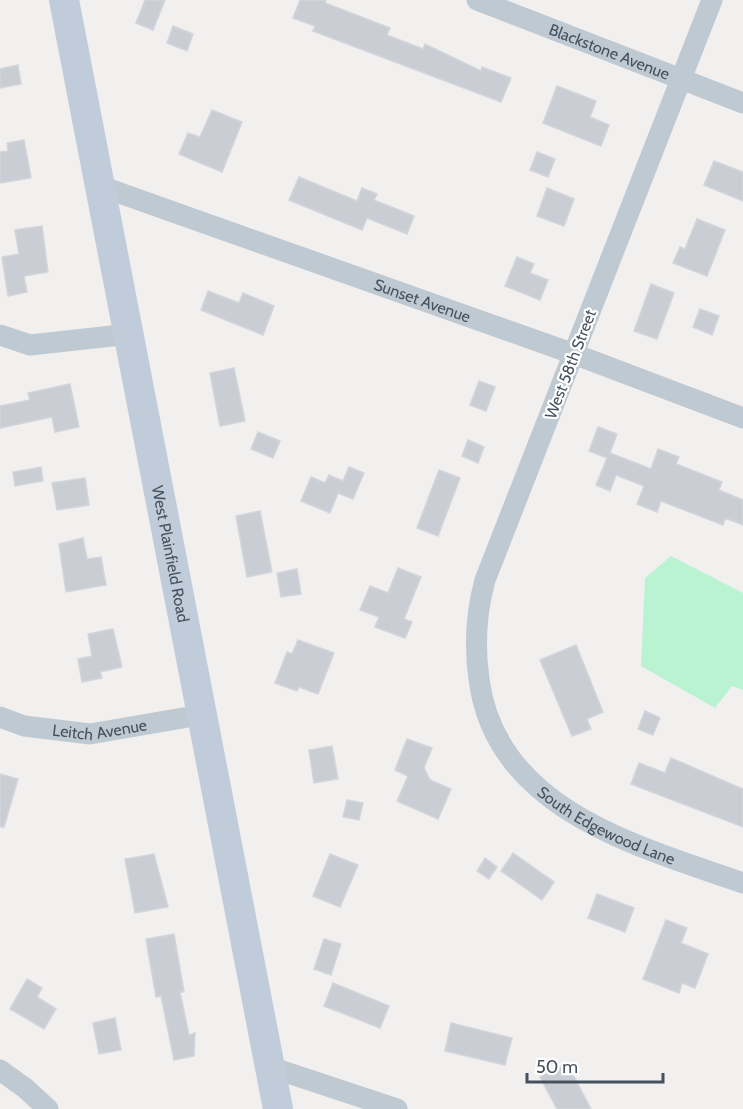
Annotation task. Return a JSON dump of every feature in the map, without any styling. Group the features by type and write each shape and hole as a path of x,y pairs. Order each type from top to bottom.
{"main road":[{"name":"West Plainfield Road","path":"64,0 278,1109"}],"street":[{"name":"Blackstone Avenue","path":"477,0 743,103"},
{"name":"West 58th Street","path":"495,735 482,701 475,633 478,605 485,580 712,0"},
{"name":"Sunset Avenue","path":"100,186 574,354 743,418"},
{"path":"0,335 30,345 130,334"},
{"name":"Leitch Avenue","path":"0,717 24,726 90,734 201,715"},
{"name":"South Edgewood Lane","path":"495,735 512,763 533,786 568,810 606,831 743,883"},
{"path":"270,1068 396,1109"},
{"path":"0,1070 48,1109"}],"green space":[{"path":"671,556 743,593 743,690 732,686 715,708 641,666 645,578"}],"building":[{"path":"145,0 165,0 153,30 136,23"},
{"path":"300,0 326,0 325,3 390,28 387,35 423,49 425,44 481,71 482,67 511,78 501,102 313,31 315,26 293,18"},
{"path":"173,26 193,34 187,51 167,43"},
{"path":"18,65 21,84 0,88 0,69"},
{"path":"557,86 596,101 590,117 609,125 601,146 543,123"},
{"path":"212,110 242,122 222,172 179,154 188,133 200,137"},
{"path":"24,140 31,178 0,183 0,152 8,151 7,143"},
{"path":"537,152 555,159 548,177 530,170"},
{"path":"714,161 743,172 743,201 704,185"},
{"path":"299,177 357,201 362,188 377,194 374,200 414,216 407,234 367,218 362,230 289,200"},
{"path":"547,188 574,199 564,226 537,216"},
{"path":"697,219 725,230 707,276 673,263 680,247 685,249"},
{"path":"42,226 48,272 24,276 27,292 8,296 2,257 19,254 15,230"},
{"path":"517,257 534,264 530,273 548,280 540,300 505,286"},
{"path":"651,284 674,293 657,339 634,331"},
{"path":"208,291 239,303 243,293 274,306 263,335 201,310"},
{"path":"700,309 719,316 712,335 693,327"},
{"path":"234,368 245,421 220,426 210,373"},
{"path":"479,381 495,387 486,411 470,405"},
{"path":"70,384 79,427 55,432 52,417 0,428 0,406 30,400 28,393"},
{"path":"598,427 617,434 610,453 651,469 658,449 679,457 676,464 722,482 719,490 743,500 743,525 725,518 723,525 661,501 657,512 637,504 644,486 616,475 610,491 596,485 607,458 589,451"},
{"path":"258,432 280,441 273,458 251,449"},
{"path":"468,440 484,447 478,463 462,456"},
{"path":"41,467 43,481 15,486 13,472"},
{"path":"349,467 364,473 353,499 338,493 330,513 301,501 311,477 325,483 329,475 343,481"},
{"path":"439,470 460,478 438,536 417,528"},
{"path":"85,478 89,505 57,510 52,483"},
{"path":"260,511 272,572 247,577 236,516"},
{"path":"83,538 87,559 101,557 106,585 66,592 59,544"},
{"path":"398,568 421,577 404,619 412,622 405,638 375,627 379,617 360,610 370,586 388,593"},
{"path":"297,569 301,594 281,597 277,573"},
{"path":"113,629 122,667 100,672 102,678 82,682 78,659 92,656 88,634"},
{"path":"298,640 334,653 318,694 299,687 297,691 275,683 287,652 292,654"},
{"path":"576,645 603,712 587,719 591,729 572,736 540,660"},
{"path":"645,711 660,718 653,735 638,729"},
{"path":"407,739 432,748 424,768 430,780 451,789 438,819 397,801 408,776 395,770"},
{"path":"332,746 338,779 314,783 309,750"},
{"path":"671,758 743,789 743,827 631,784 639,763 665,773"},
{"path":"0,774 18,779 4,827 0,827"},
{"path":"347,800 363,803 359,820 343,817"},
{"path":"513,853 554,882 542,900 501,871"},
{"path":"154,854 168,907 135,913 125,859"},
{"path":"330,854 358,865 340,907 313,896"},
{"path":"485,858 497,867 489,879 477,871"},
{"path":"597,894 634,908 625,932 588,918"},
{"path":"666,920 687,928 681,943 708,954 695,988 682,983 679,993 643,979"},
{"path":"174,934 184,992 180,992 189,1035 195,1033 194,1056 174,1060 161,996 156,997 146,939"},
{"path":"324,939 341,944 331,975 314,969"},
{"path":"27,979 42,988 37,997 56,1009 44,1029 10,1009"},
{"path":"333,983 389,1006 380,1028 324,1006"},
{"path":"115,1018 121,1050 99,1054 93,1023"},
{"path":"451,1023 512,1038 505,1065 445,1051"},
{"path":"567,1063 591,1109 557,1109 540,1077"}]}
